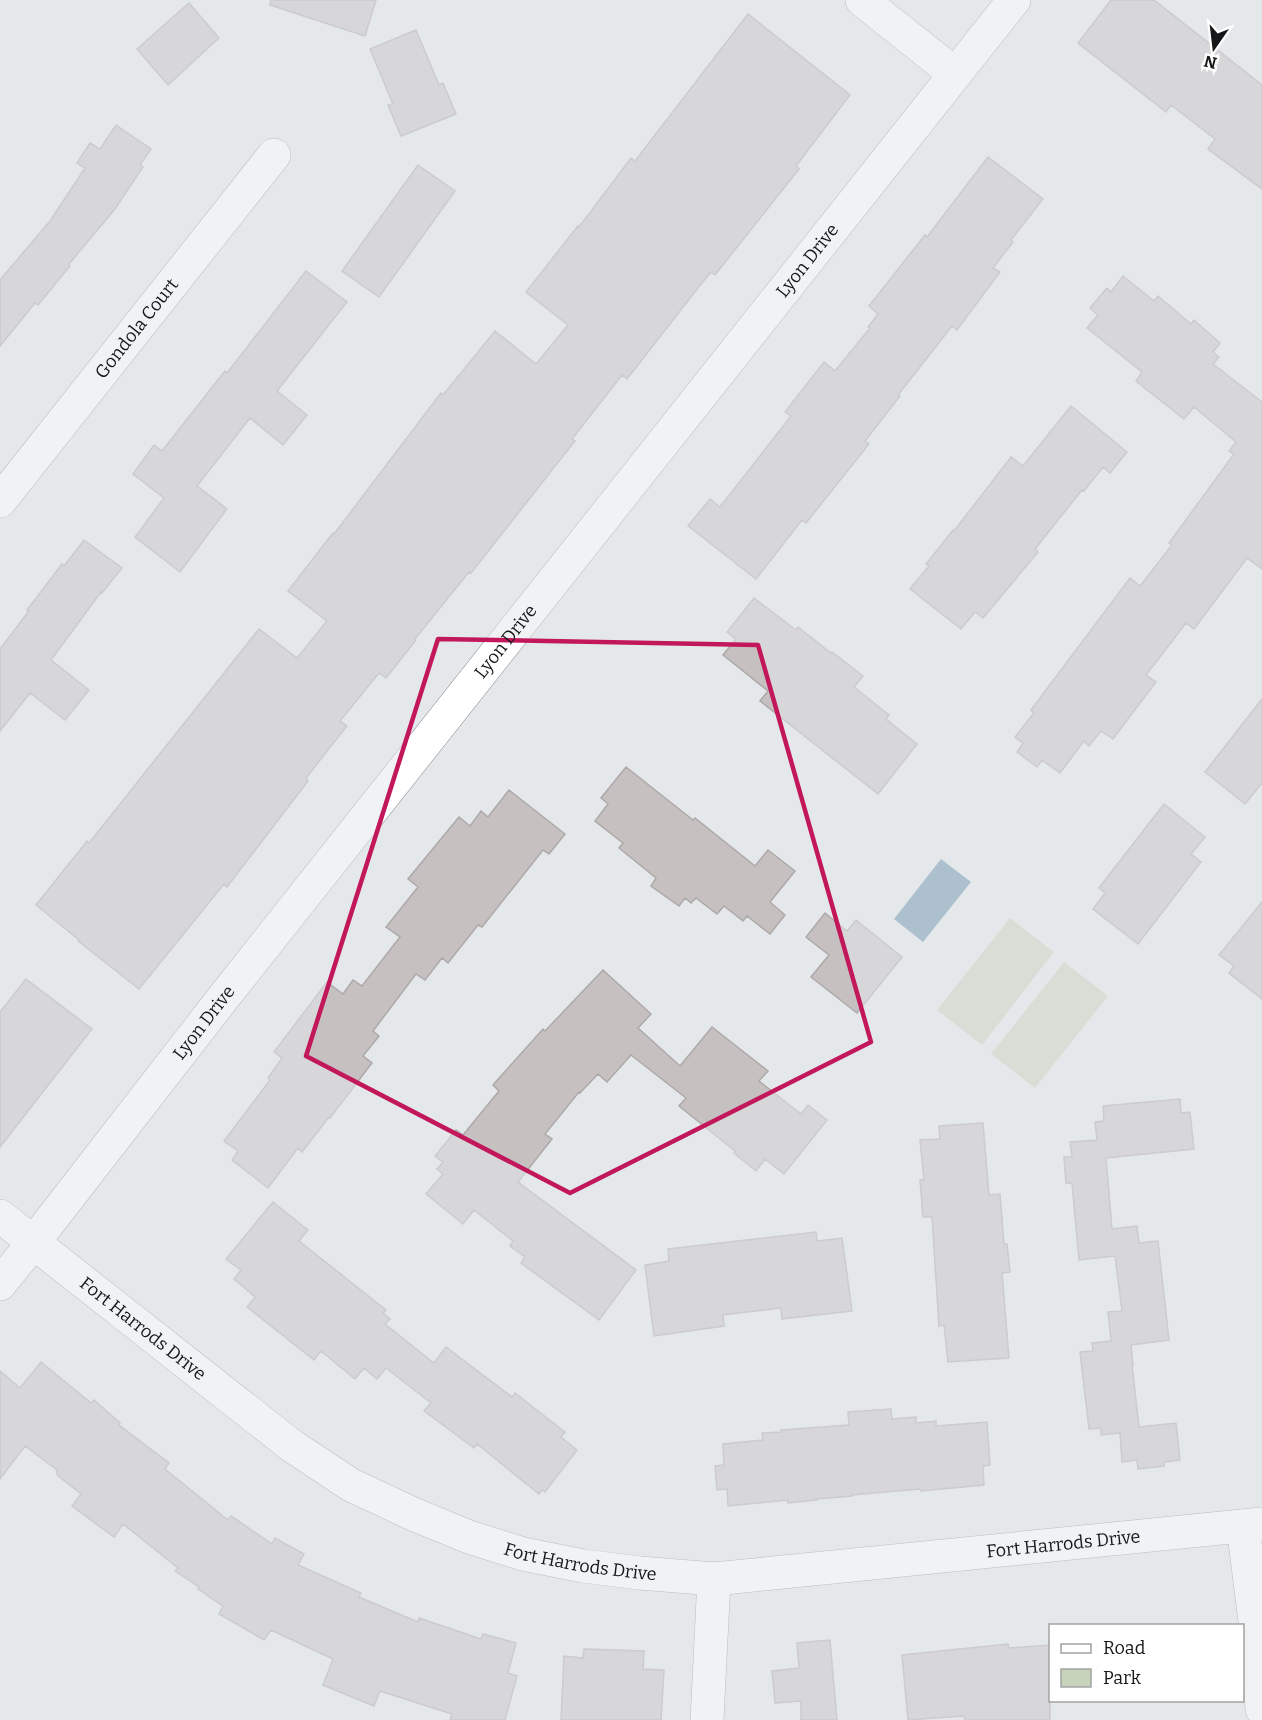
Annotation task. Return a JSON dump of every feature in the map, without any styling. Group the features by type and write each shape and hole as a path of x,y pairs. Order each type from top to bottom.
{"street":[{"path":"862,0 955,74"},
{"name":"Lyon Drive","path":"0,1284 231,988 1014,0"},
{"name":"Gondola Court","path":"0,501 274,155"},
{"name":"Fort Harrods Drive","path":"0,1216 292,1446 351,1485 459,1533 523,1554 583,1566 714,1579 1253,1525"},
{"path":"1253,1525 1262,1709"},
{"path":"707,1720 714,1579"},
{"path":"1262,1715 1262,1720"}],"highlighted area":[{"path":"438,639 758,645 871,1042 570,1193 306,1056"}],"green space":[{"path":"1010,918 1054,952 982,1045 937,1010"},
{"path":"1064,962 1108,996 1035,1088 991,1054"}],"water":[{"path":"941,859 971,882 923,942 894,919"}],"building":[{"path":"271,0 376,0 365,36 270,5"},
{"path":"1111,0 1154,0 1262,85 1262,189 1208,149 1215,139 1171,105 1166,112 1078,43"},
{"path":"189,3 219,38 168,85 137,49"},
{"path":"748,14 850,95 796,166 799,169 715,275 711,272 627,379 622,375 572,439 575,441 386,678 379,673 340,721 347,726 306,778 308,781 227,887 224,884 139,989 36,905 87,841 89,843 259,629 297,658 327,621 288,591 441,393 443,395 495,331 536,364 568,325 526,292 631,158 635,161"},
{"path":"416,30 439,85 443,83 456,114 401,136 388,105 393,104 370,49"},
{"path":"116,125 151,149 140,165 143,167 115,209 69,264 70,266 38,305 35,303 0,346 0,280 50,221 85,168 77,163 90,143 100,149"},
{"path":"988,157 1043,199 1011,240 1013,242 993,268 1000,272 957,330 952,326 865,441 869,444 806,523 802,520 756,579 688,526 710,499 720,507 791,416 785,412 824,362 835,371 870,328 868,327 878,314 869,306 925,235 927,237"},
{"path":"418,165 455,191 379,297 342,271"},
{"path":"306,271 347,302 277,391 307,415 283,445 250,418 197,486 227,509 180,572 135,537 164,498 133,474 154,445 162,451 225,371 227,373"},
{"path":"1123,276 1154,301 1158,296 1191,324 1194,320 1220,343 1213,352 1219,357 1213,364 1262,402 1262,569 1247,558 1194,629 1186,623 1146,675 1156,682 1113,739 1101,731 1089,746 1084,741 1060,773 1042,760 1037,767 1017,752 1023,743 1015,737 1034,713 1031,710 1130,578 1140,586 1172,545 1169,543 1234,454 1229,451 1236,442 1194,407 1184,419 1136,381 1142,372 1087,328 1098,315 1090,308 1107,288 1111,292"},
{"path":"1071,406 1127,452 1110,473 1103,467 1084,491 1082,490 1035,549 1038,552 983,618 975,612 961,629 910,589 929,566 926,564 1011,457 1023,466"},
{"path":"84,540 122,568 101,592 51,660 89,690 65,720 30,693 0,731 0,649 62,564 64,566"},
{"path":"754,598 796,630 798,627 863,676 854,687 889,715 886,719 917,744 878,794 760,701 768,691 723,655 736,639 727,632"},
{"path":"1262,699 1262,783 1245,804 1205,772"},
{"path":"626,767 755,866 768,850 795,871 770,902 785,915 770,934 747,916 743,921 724,906 717,914 696,898 691,903 685,898 679,906 651,886 656,878 619,848 623,843 595,821 608,804 601,798"},
{"path":"509,790 565,834 549,854 543,850 482,927 478,925 448,963 442,958 425,980 416,974 373,1031 379,1036 363,1056 372,1063 302,1152 298,1148 268,1188 232,1160 238,1151 224,1141 270,1080 268,1078 282,1058 274,1052 327,982 343,994 353,980 362,986 400,937 386,927 418,887 408,879 459,817 470,826 481,811 488,817"},
{"path":"1164,804 1205,837 1191,854 1201,862 1138,944 1093,909 1105,893 1099,888"},
{"path":"1262,902 1262,999 1229,973 1234,966 1219,955"},
{"path":"825,913 847,931 856,920 902,957 857,1013 811,977 829,955 806,937"},
{"path":"603,970 651,1014 638,1028 680,1066 712,1027 768,1071 759,1081 801,1114 808,1105 827,1120 784,1174 765,1159 756,1171 679,1106 686,1098 631,1055 607,1082 598,1074 579,1092 545,1134 552,1139 518,1182 636,1270 599,1320 521,1263 525,1257 510,1246 513,1241 474,1210 463,1224 426,1194 443,1174 437,1169 443,1162 435,1156 456,1130 463,1135 499,1091 493,1085 543,1029 545,1031"},
{"path":"26,979 92,1029 0,1147 0,1012"},
{"path":"1180,1099 1181,1113 1190,1112 1194,1149 1106,1158 1112,1229 1137,1226 1139,1243 1158,1241 1169,1340 1131,1345 1132,1365 1139,1427 1176,1423 1180,1460 1164,1462 1164,1466 1138,1469 1137,1460 1122,1462 1120,1433 1101,1435 1101,1428 1089,1429 1080,1352 1093,1351 1092,1343 1111,1341 1108,1312 1122,1311 1115,1256 1079,1260 1072,1183 1066,1183 1064,1157 1072,1157 1070,1142 1097,1140 1095,1122 1104,1121 1103,1106"},
{"path":"983,1123 989,1195 1000,1194 1004,1244 1007,1244 1010,1272 1002,1273 1009,1358 948,1362 944,1325 939,1326 932,1217 923,1217 920,1180 924,1180 920,1140 940,1139 939,1126"},
{"path":"273,1202 308,1230 299,1241 386,1310 383,1313 390,1319 385,1324 434,1363 446,1347 512,1397 515,1393 565,1432 561,1437 577,1450 545,1492 542,1490 539,1494 477,1444 474,1448 424,1411 431,1403 386,1368 377,1379 364,1368 355,1379 321,1351 314,1360 247,1307 255,1297 234,1279 241,1270 226,1259"},
{"path":"816,1232 817,1241 842,1238 852,1311 782,1319 781,1308 723,1315 724,1326 654,1336 645,1265 669,1261 668,1249"},
{"path":"41,1362 91,1403 94,1400 120,1423 119,1425 169,1463 165,1469 228,1520 231,1516 272,1544 275,1538 304,1554 298,1565 361,1593 359,1597 418,1622 419,1618 481,1639 483,1634 516,1643 508,1673 517,1676 505,1720 450,1720 452,1714 380,1691 374,1706 323,1685 333,1659 271,1630 264,1640 219,1614 223,1606 175,1571 178,1568 123,1524 114,1537 72,1506 81,1494 57,1475 57,1470 25,1446 0,1479 0,1371 20,1388"},
{"path":"891,1409 892,1419 916,1417 916,1423 936,1421 936,1426 987,1422 990,1465 983,1466 984,1485 852,1495 788,1503 788,1500 728,1506 727,1489 717,1490 715,1466 724,1465 723,1444 763,1440 762,1433 781,1432 781,1430 849,1425 848,1412"},
{"path":"830,1640 837,1720 801,1720 801,1701 775,1703 772,1671 799,1668 797,1643"},
{"path":"1008,1644 1009,1648 1049,1645 1050,1720 965,1720 964,1716 908,1720 902,1655"},
{"path":"584,1649 644,1651 643,1669 664,1670 661,1720 561,1720 564,1656 583,1658"}]}
